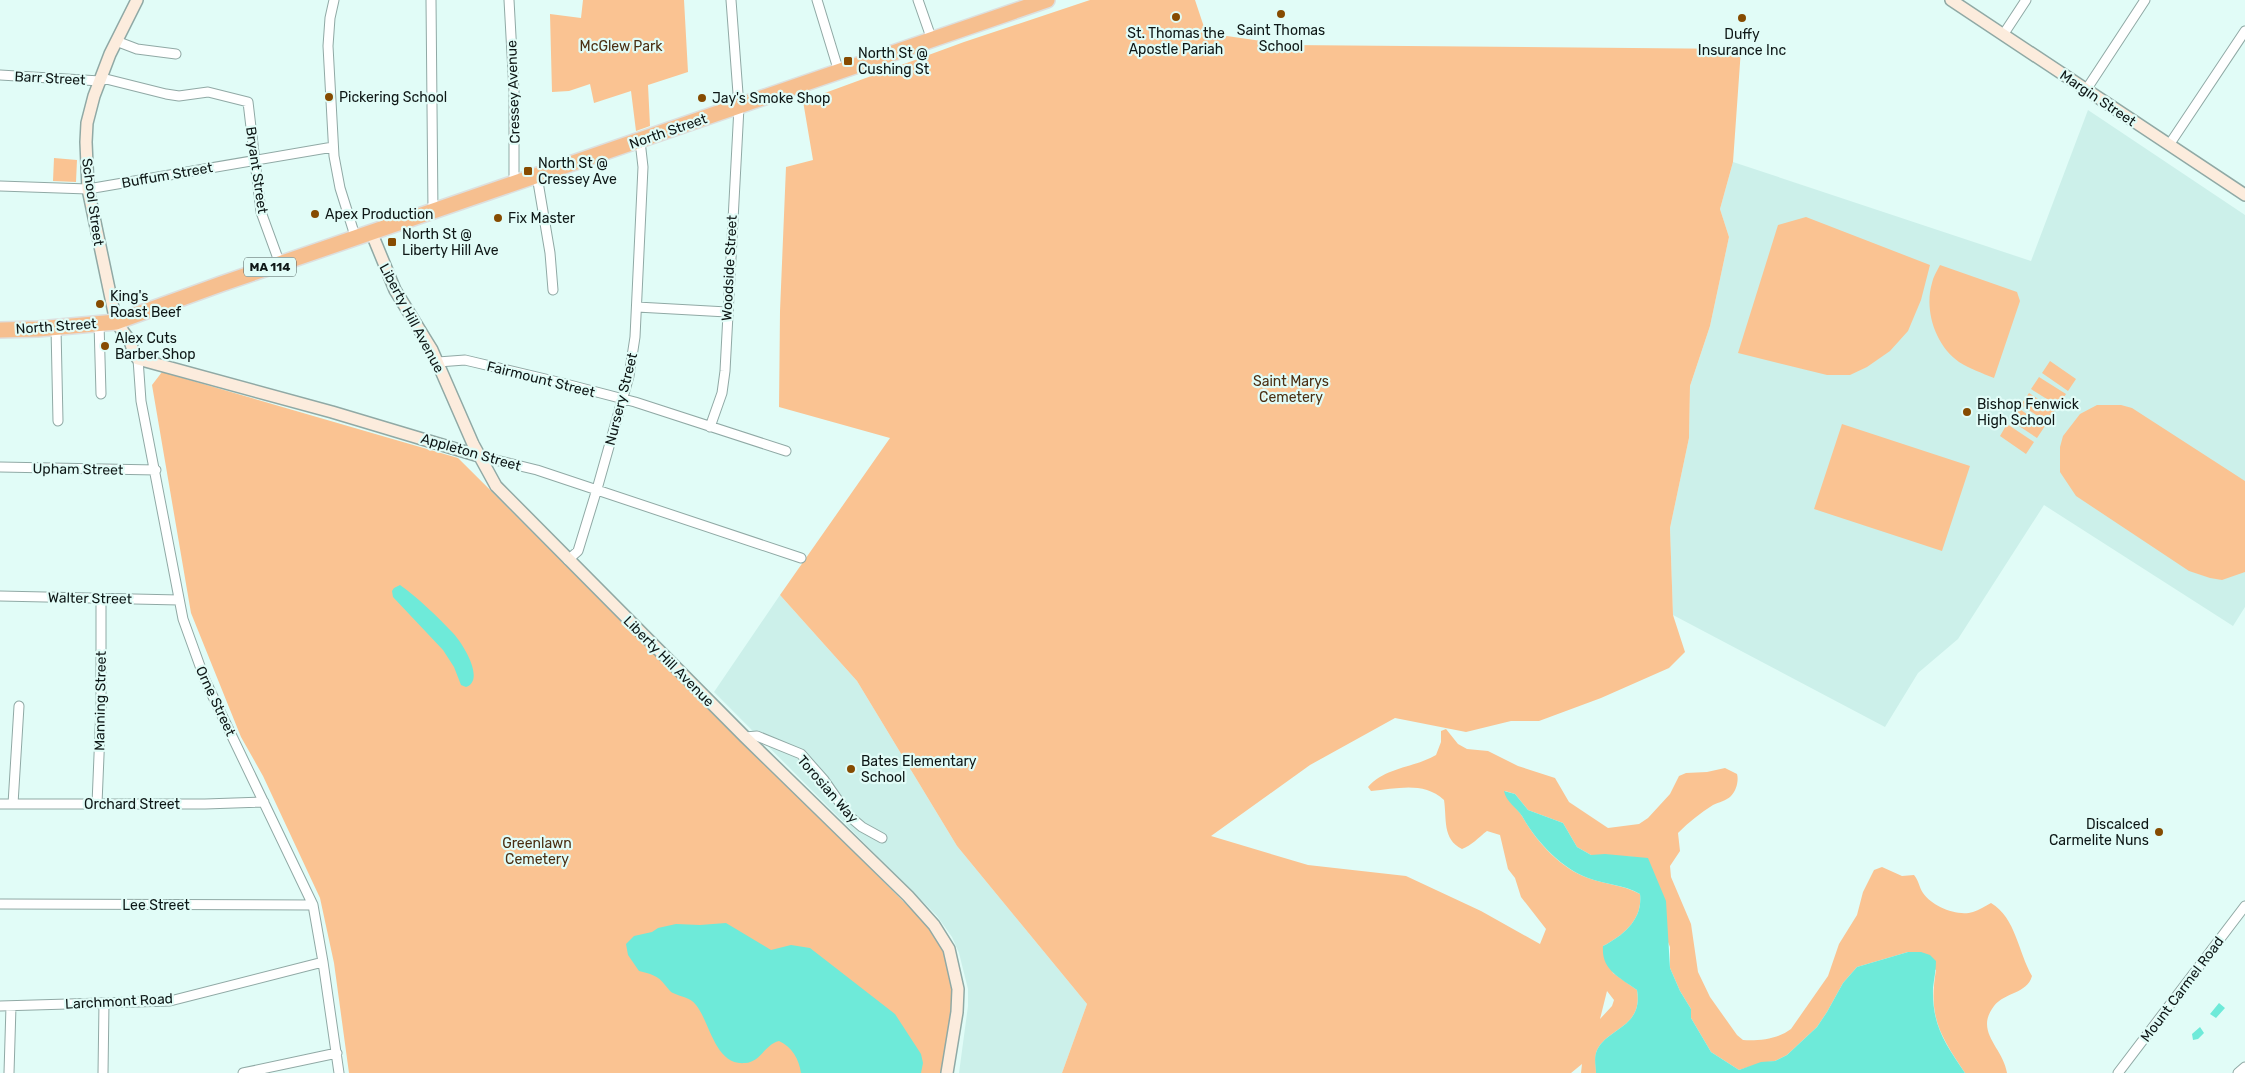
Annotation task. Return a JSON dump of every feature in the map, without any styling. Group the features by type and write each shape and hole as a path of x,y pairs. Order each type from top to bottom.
{"highway":[{"name":"North Street","path":"0,330 56,328 116,322 932,40 1017,5 1047,0"}],"main road":[{"name":"School Street","path":"116,322 88,188 87,123 100,81 116,41 137,0"},
{"name":"Margin Street","path":"1951,0 2245,195"},
{"name":"Liberty Hill Avenue","path":"372,234 394,290 432,350 479,456 490,477 503,494 745,737 908,896 944,938 954,964 958,990 957,1012 947,1073"},
{"name":"Orne Street","path":"116,322 130,341 134,354 138,358"},
{"name":"Appleton Street","path":"138,358 332,412 479,456"}],"street":[{"path":"334,0 330,18 328,46 333,147 336,172 356,238"},
{"path":"431,0 432,212"},
{"name":"Cressey Avenue","path":"509,0 514,91 514,184"},
{"name":"Woodside Street","path":"710,427 724,384 739,107 731,0"},
{"path":"816,0 839,72"},
{"path":"918,0 932,40"},
{"path":"2003,35 2026,0"},
{"path":"2086,90 2145,0"},
{"path":"2169,145 2245,31"},
{"path":"116,41 137,49 176,54"},
{"name":"Barr Street","path":"0,74 100,81 106,79 179,96 208,92 248,102"},
{"name":"Bryant Street","path":"248,102 261,212 280,264"},
{"name":"Nursery Street","path":"568,560 578,551 631,364 636,307 643,167 640,141"},
{"name":"Buffum Street","path":"0,186 88,188 333,147"},
{"path":"537,176 550,253 553,290"},
{"path":"636,307 727,312"},
{"path":"98,323 101,394"},
{"path":"56,328 58,421"},
{"name":"Orne Street","path":"138,358 141,401 156,470 179,600 191,645 205,680 313,905 324,962 339,1073"},
{"name":"Fairmount Street","path":"438,362 465,360 621,399 786,451"},
{"name":"Appleton Street","path":"479,456 537,470 802,558"},
{"name":"Upham Street","path":"0,468 156,470"},
{"name":"Walter Street","path":"0,596 179,600"},
{"name":"Manning Street","path":"97,804 101,707 101,598"},
{"path":"13,804 19,706"},
{"name":"Torosian Way","path":"745,737 757,736 802,754 824,780 849,816 862,827 882,838"},
{"name":"Orchard Street","path":"0,804 205,804 264,802"},
{"name":"Lee Street","path":"0,904 313,905"},
{"name":"Mount Carmel Road","path":"2118,1073 2245,906"},
{"name":"Larchmont Road","path":"0,1006 170,1001 324,962"},
{"path":"103,1073 104,1003"},
{"path":"9,1073 11,1006"},
{"path":"243,1073 337,1053"},
{"path":"2238,1073 2245,1066"}],"shaded area":[{"name":"Bishop Fenwick High School","path":"2088,110 2245,215 2245,607 2233,626 2044,505 1958,639 1918,673 1885,727 1673,615 1670,528 1689,438 1690,386 1710,326 1729,237 1720,209 1733,162 2031,261"},
{"path":"400,585 434,614 461,644 473,669 474,677 472,683 466,687 461,685 454,667 443,650 393,597 392,591"},
{"name":"Bates Elementary School","path":"780,595 857,681 957,846 1087,1004 1062,1073 959,1073 968,1006 968,989 959,953 952,937 937,916 714,692"},
{"path":"1504,791 1515,794 1528,810 1563,823 1577,847 1591,855 1605,854 1648,858 1666,901 1670,968 1680,991 1691,1009 1691,1018 1711,1052 1739,1070 1761,1062 1775,1061 1787,1055 1817,1027 1843,983 1857,967 1908,952 1921,952 1930,955 1936,961 1933,1001 1937,1024 1946,1043 1965,1073 1596,1073 1595,1055 1600,1045 1629,1020 1635,1013 1638,1003 1637,990 1618,977 1608,967 1603,954 1603,946 1618,937 1635,919 1640,903 1640,894 1627,888 1588,878 1568,868 1550,853 1534,835"},
{"path":"726,923 771,950 791,945 810,948 895,1014 921,1054 923,1063 921,1073 801,1073 799,1063 794,1054 779,1041 750,1062 735,1062 727,1058 714,1042 701,1012 694,1002 672,992 657,977 639,971 628,955 626,944 634,936 676,924"},
{"path":"2219,1003 2225,1008 2216,1018 2210,1014"},
{"path":"2200,1027 2204,1033 2198,1039 2193,1040 2192,1034"}],"green space":[{"name":"McGlew Park","path":"583,0 684,0 688,72 648,85 650,126 636,131 631,91 594,103 590,84 569,91 552,92 550,14 581,18"},
{"name":"Saint Marys Cemetery","path":"1090,0 1195,0 1206,33 1289,45 1741,49 1733,162 1720,209 1729,237 1710,326 1690,386 1689,438 1670,528 1673,615 1685,652 1669,668 1601,698 1539,721 1511,721 1466,732 1395,718 1310,765 1211,836 1308,865 1406,876 1481,911 1540,944 1546,929 1521,897 1515,878 1508,869 1500,835 1487,831 1472,844 1462,849 1451,840 1448,834 1444,800 1436,794 1419,788 1371,791 1368,787 1383,775 1436,755 1441,742 1441,731 1446,729 1458,744 1467,749 1488,751 1518,766 1555,778 1569,802 1608,828 1639,824 1648,818 1670,794 1679,776 1686,773 1707,772 1725,768 1737,774 1737,783 1734,791 1727,799 1699,814 1678,833 1680,851 1670,866 1671,877 1691,924 1698,972 1710,997 1737,1035 1743,1040 1762,1040 1780,1035 1791,1029 1828,976 1839,944 1857,915 1863,892 1874,870 1882,867 1902,876 1914,875 1927,898 1945,909 1953,912 1967,913 1991,903 2006,917 2032,976 2021,990 1999,1001 1989,1015 1988,1032 2007,1073 1965,1073 1949,1048 1938,1025 1934,1001 1936,970 1908,952 1857,967 1843,983 1817,1027 1787,1055 1775,1061 1739,1070 1711,1052 1691,1018 1691,1009 1680,991 1670,968 1670,947 1634,857 1591,855 1577,847 1563,823 1528,810 1515,794 1505,791 1534,835 1550,853 1568,868 1588,878 1627,888 1640,894 1640,903 1635,919 1618,937 1603,946 1613,973 1637,990 1638,1003 1635,1013 1629,1020 1600,1045 1596,1053 1596,1073 1581,1073 1582,1064 1571,1073 1062,1073 1087,1004 957,846 857,681 780,595 890,438 779,407 780,311 786,167 813,160 803,101 964,42","holes":["1607,991 1614,1000 1612,1006 1600,1019"]},
{"path":"54,158 77,160 76,182 53,181"},
{"path":"1806,217 1930,265 1921,300 1908,331 1890,351 1867,367 1850,375 1827,375 1738,353 1778,225"},
{"path":"1940,265 2017,292 2020,301 1994,378 1959,362 1951,355 1938,337 1929,304 1934,276"},
{"path":"2050,361 2076,379 2068,391 2042,373"},
{"name":"Greenlawn Cemetery","path":"162,372 458,458 932,930 949,961 954,996 942,1073 349,1073 334,963 320,898 263,776 241,737 191,613 152,385"},
{"path":"2039,377 2066,394 2058,406 2031,389"},
{"path":"2029,393 2055,410 2047,422 2021,405"},
{"path":"2097,405 2121,405 2132,408 2245,481 2245,572 2222,580 2189,571 2076,496 2060,472 2060,447 2063,436 2080,414"},
{"path":"2018,408 2045,426 2037,438 2010,420"},
{"path":"1842,424 1970,466 1942,551 1814,509"},
{"path":"2007,424 2034,442 2026,454 2000,436"}],"place":[{"name":"Saint Thomas School","path":"1281,14"},
{"name":"St. Thomas the Apostle Pariah","path":"1176,17"},
{"name":"Duffy Insurance Inc","path":"1742,18"},
{"name":"North St @ Cushing St","path":"848,61"},
{"name":"Pickering School","path":"329,97"},
{"name":"Jay's Smoke Shop","path":"702,98"},
{"name":"North St @ Cressey Ave","path":"528,171"},
{"name":"Apex Production","path":"315,214"},
{"name":"Fix Master","path":"498,218"},
{"name":"North St @ Liberty Hill Ave","path":"392,242"},
{"name":"King's Roast Beef","path":"100,304"},
{"name":"Alex Cuts Barber Shop","path":"105,346"},
{"name":"Bishop Fenwick High School","path":"1967,412"},
{"name":"Bates Elementary School","path":"851,769"},
{"name":"Discalced Carmelite Nuns","path":"2159,832"}]}
